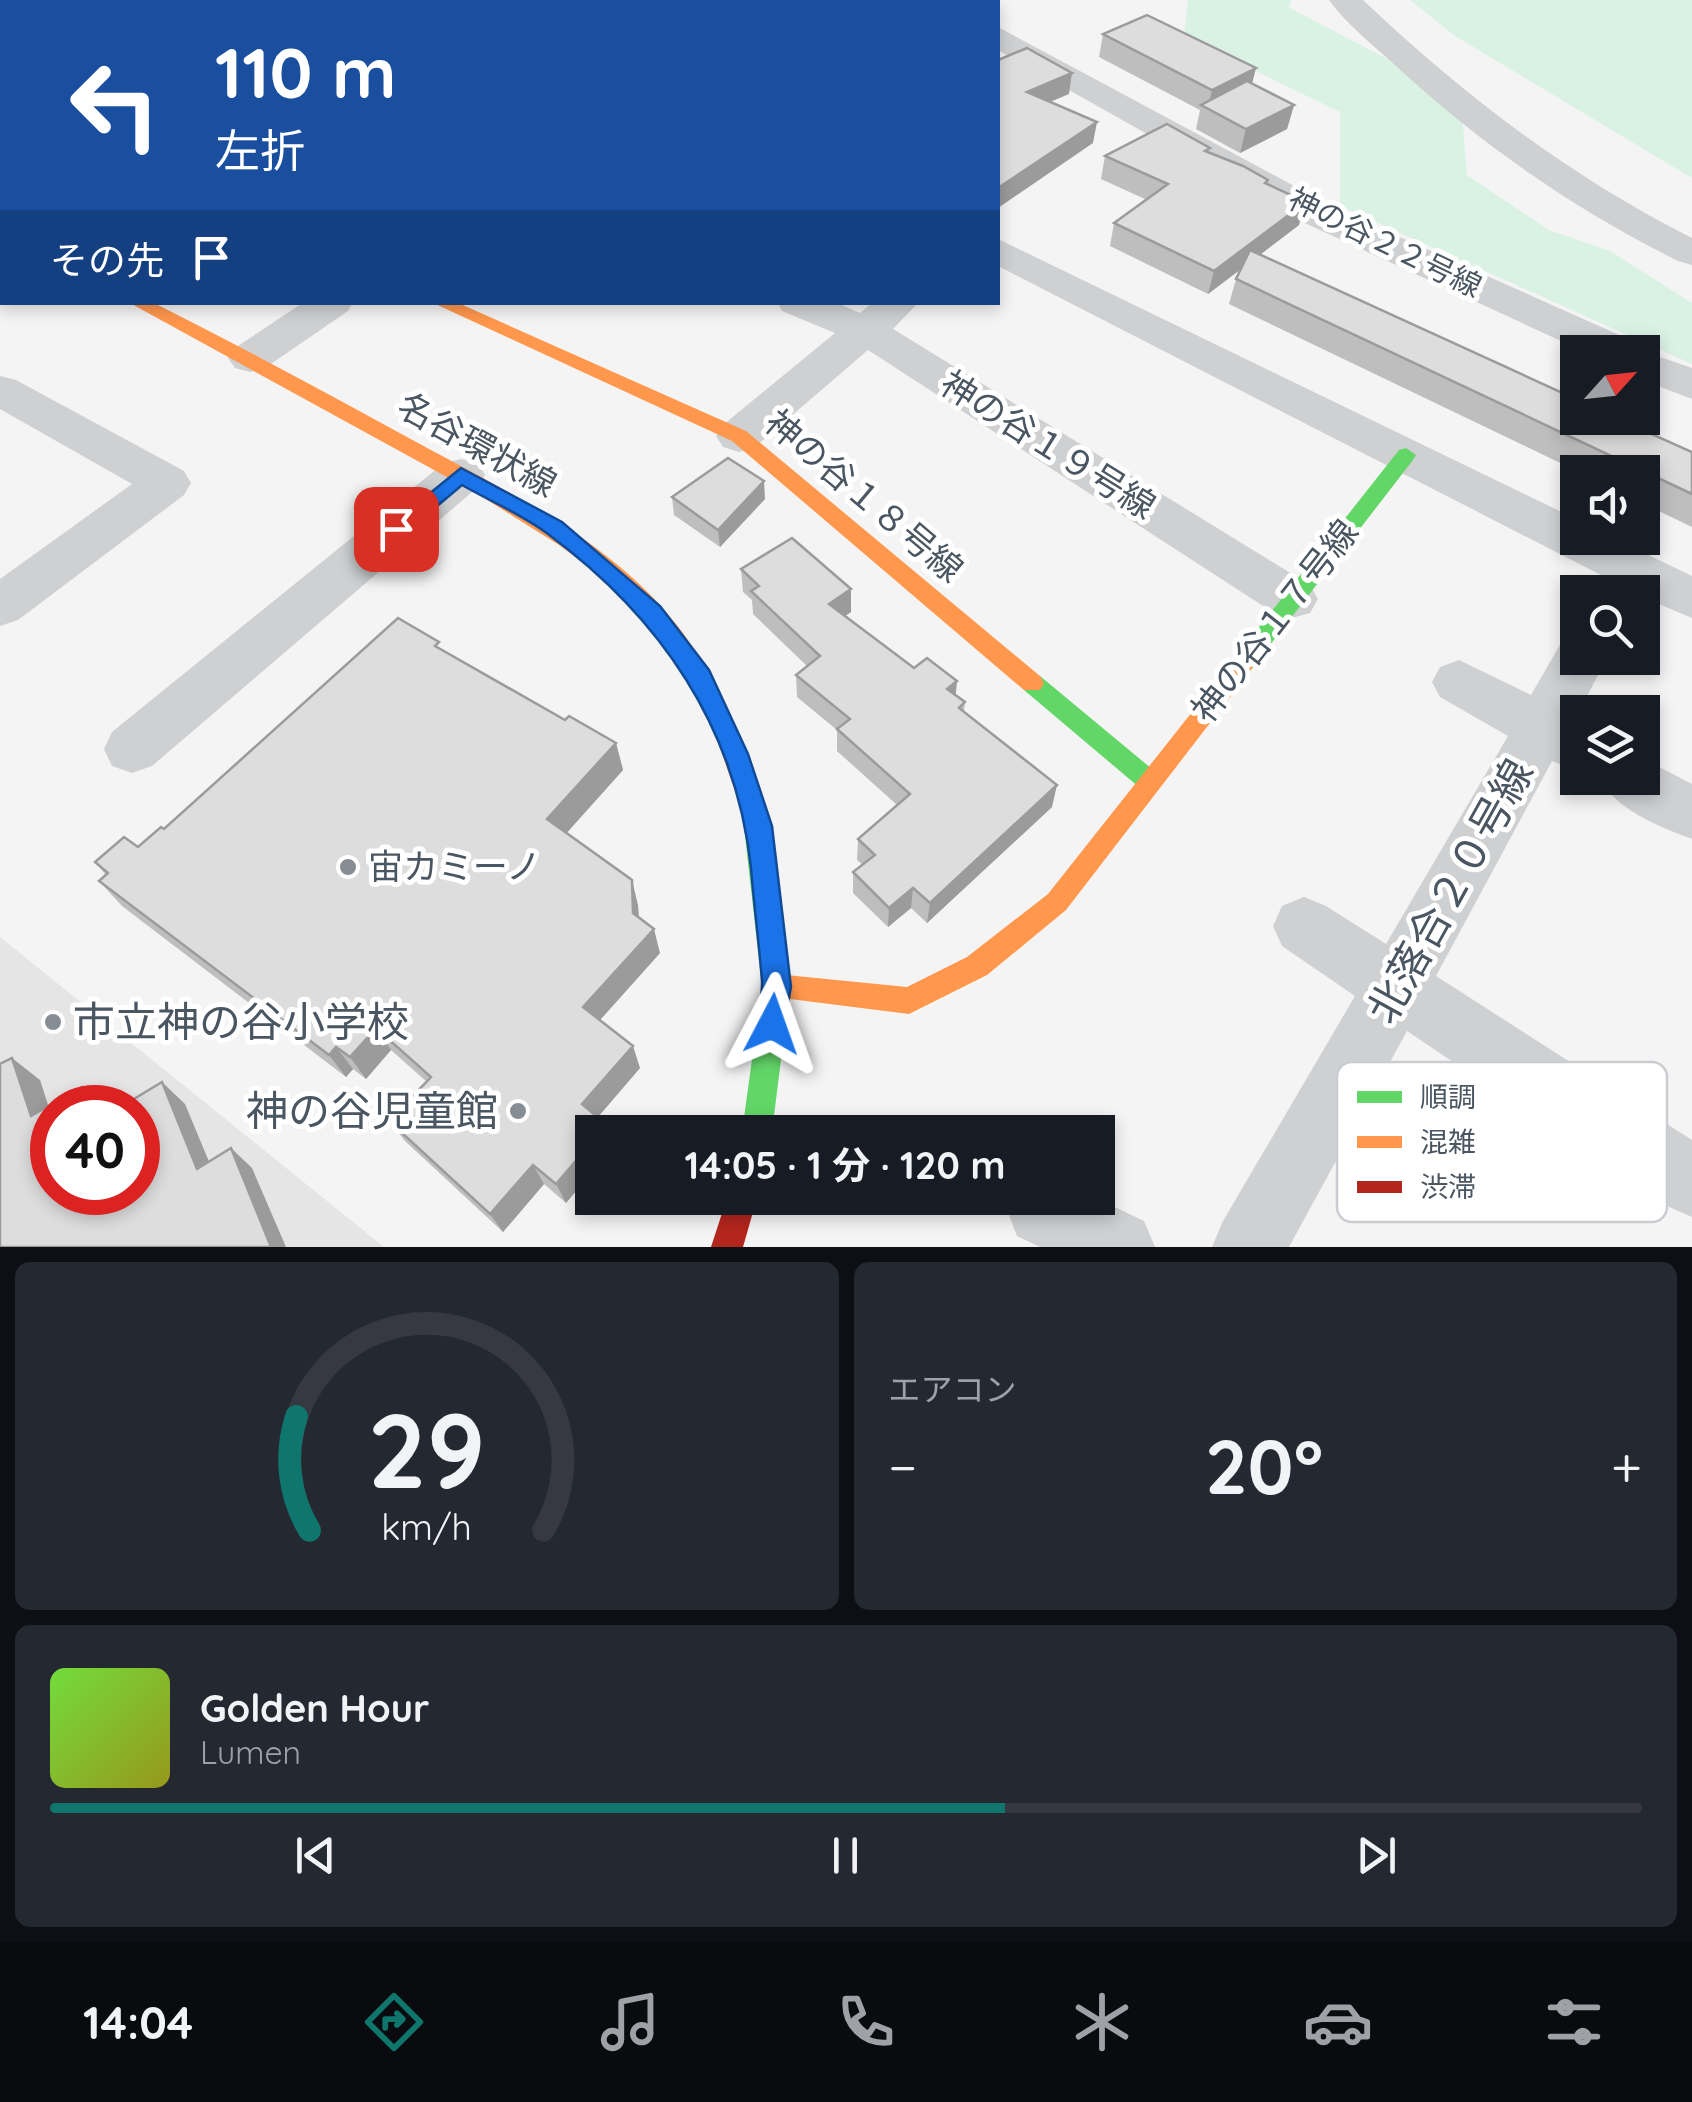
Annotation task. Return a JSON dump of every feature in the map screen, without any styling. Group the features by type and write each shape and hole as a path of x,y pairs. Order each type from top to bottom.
{"street":[{"path":"1345,0 1407,62 1534,162 1633,225 1692,253"},
{"name":"神の谷２２号線","path":"1000,38 1323,217 1583,335"},
{"path":"1000,252 1406,455 1614,575"},
{"name":"名谷環状線","path":"143,305 250,358 554,527 652,612 700,676 736,754 759,826 776,987 760,1115"},
{"path":"250,358 329,305"},
{"name":"神の谷１８号線","path":"447,305 739,436 1149,780"},
{"name":"神の谷１９号線","path":"814,305 883,317 1292,600"},
{"path":"739,436 883,317"},
{"path":"1660,371 1692,386"},
{"path":"0,390 167,483 0,606"},
{"name":"神の谷１７号線","path":"776,987 909,1001 977,966 1057,902 1406,455"},
{"path":"132,749 461,475"},
{"path":"1660,590 1692,599"},
{"path":"1459,682 1560,738"},
{"name":"北落合２０号線","path":"1353,1062 1396,986 1560,738"},
{"path":"1659,795 1692,814"},
{"path":"1304,926 1512,1062"},
{"name":"北落合２０号線","path":"1249,1247 1337,1091"},
{"path":"1667,1164 1692,1180"},
{"path":"727,1247 737,1215"},
{"path":"1053,1215 1118,1247"}],"shaded area":[{"name":"市立神の谷小学校","path":"0,937 384,1247 0,1247"}],"green space":[{"path":"1188,0 1292,0 1288,7 1393,62 1462,113 1467,175 1549,230 1610,251 1692,303 1692,364 1660,350 1660,335 1627,335 1340,206 1340,112 1184,36"},
{"path":"1410,0 1692,0 1692,178 1455,36"}],"building":[{"path":"1147,15 1256,68 1212,90 1103,34"},
{"path":"1027,48 1072,73 1027,92 1097,122 1000,187 1000,59"},
{"path":"1247,81 1294,105 1246,129 1201,105"},
{"path":"1167,124 1210,148 1205,151 1243,166 1268,180 1265,183 1306,202 1214,271 1114,223 1168,184 1105,156"},
{"path":"1250,250 1560,392 1560,432 1236,279"},
{"path":"1567,435 1654,435 1692,452 1692,494 1660,479 1660,455 1609,455"},
{"path":"728,458 764,481 718,530 672,497"},
{"path":"792,538 851,589 829,604 914,668 927,658 957,681 947,689 965,702 959,708 1057,785 930,903 913,888 889,908 853,872 875,855 858,839 910,794 837,729 850,719 796,675 820,656 751,591 759,586 741,569"},
{"path":"398,618 439,642 435,646 565,720 569,716 616,743 547,819 632,880 633,913 654,929 583,1007 633,1046 582,1104 595,1115 575,1115 575,1162 556,1184 533,1165 490,1214 389,1121 431,1077 376,1028 350,1057 336,1047 329,1055 99,881 108,873 95,862 124,837 138,847 161,827 164,829"},
{"path":"12,1058 30,1113 30,1215 160,1215 157,1085 162,1082 197,1169 231,1148 271,1247 0,1247 0,1064"}],"traffic: fast":[{"path":"1242,665 1406,455"},
{"path":"1032,683 1149,781"},
{"path":"756,818 776,987 759,1115"}],"traffic: slow":[{"path":"143,305 483,488 605,568 673,637 700,677 725,728 756,818"},
{"path":"447,305 739,436 1032,683"},
{"path":"776,987 909,1001 977,966 1057,902 1242,665"}],"traffic: jam":[{"path":"727,1247 737,1215"}],"place":[{"name":"宙カミーノ","path":"348,867"},
{"name":"市立神の谷小学校","path":"53,1022"},
{"name":"神の谷児童館","path":"518,1111"}],"route":[{"path":"396,529 461,475 554,527 652,612 700,676 736,754 759,826 776,987 772,1024"}]}
